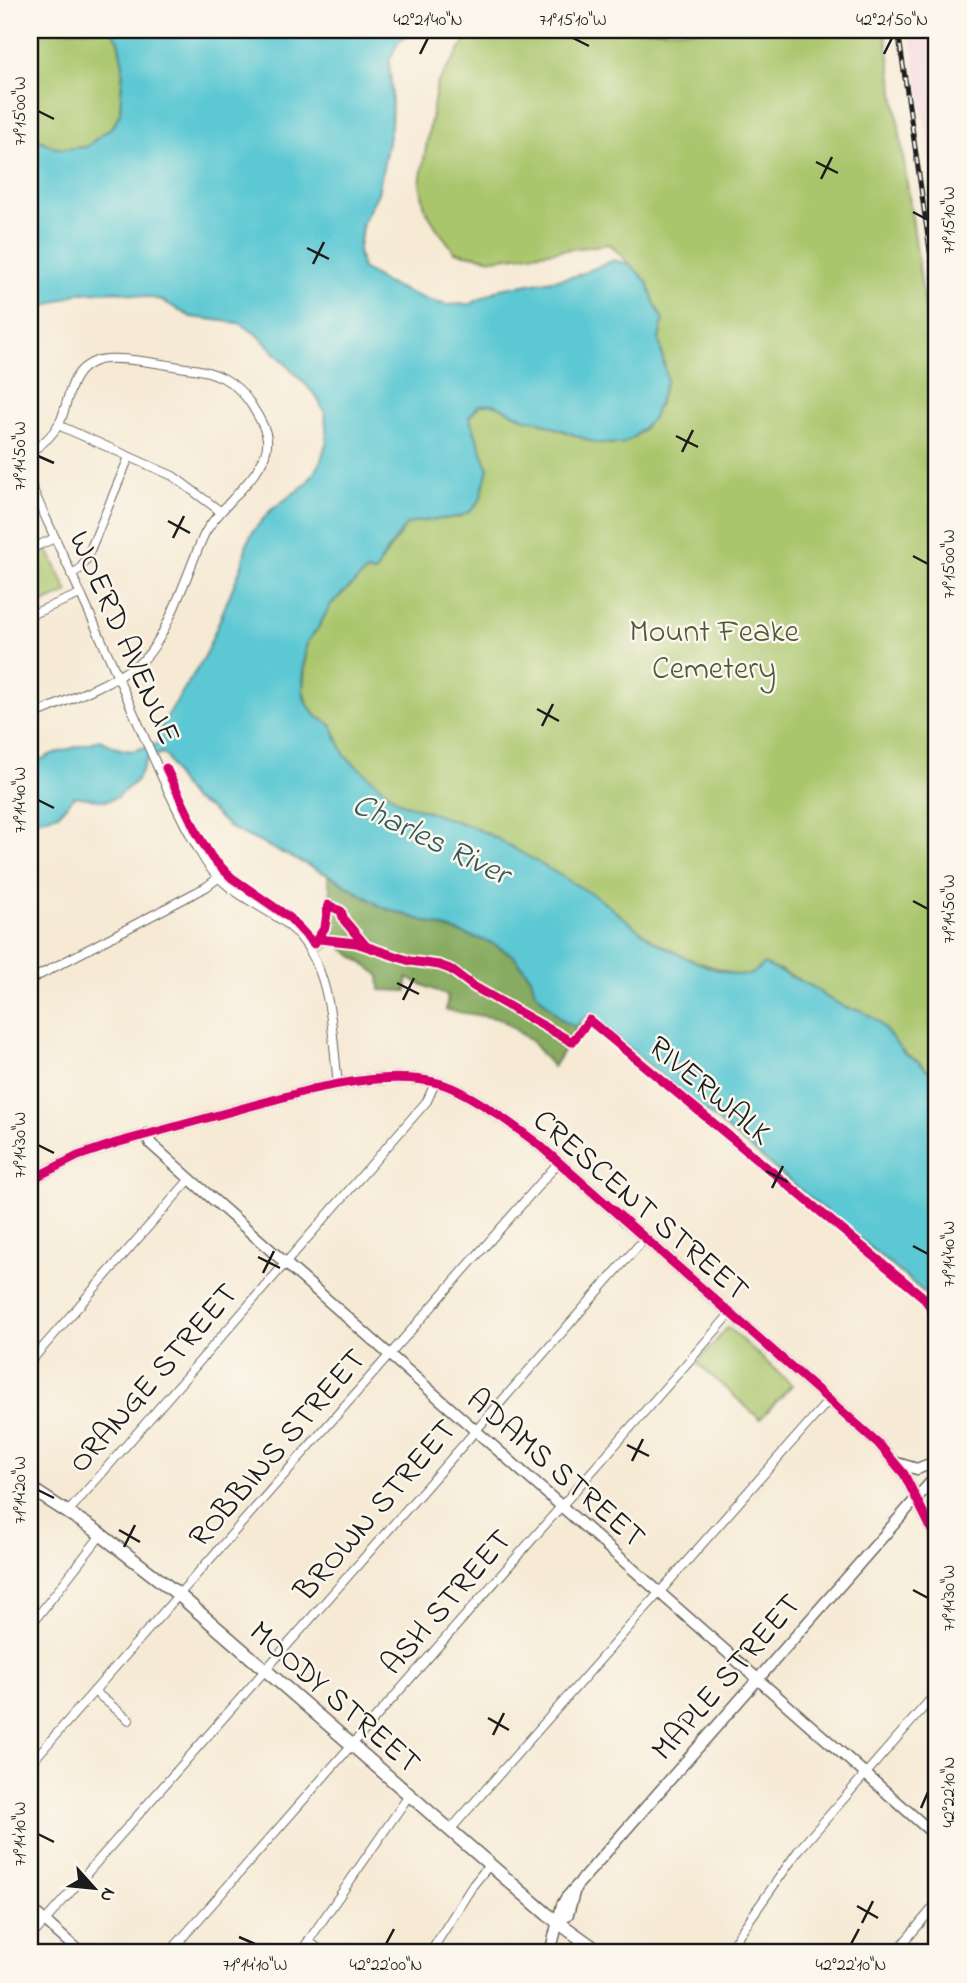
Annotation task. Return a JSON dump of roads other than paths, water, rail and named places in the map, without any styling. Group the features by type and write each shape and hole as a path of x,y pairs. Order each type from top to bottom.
{"main road":[{"name":"MOODY STREET","path":"30,1488 68,1511 179,1595 559,1923 601,1953"}],"street":[{"path":"30,452 43,443 58,425 75,378 85,367 100,359 195,369 225,378 252,406 266,432 268,445 261,464 220,511 204,535 154,645 139,663 118,676 33,715 30,700"},
{"path":"58,425 180,480 220,511"},
{"path":"71,574 80,569 86,560 129,457"},
{"name":"WOERD AVENUE","path":"30,483 142,732 199,851 218,878 232,890 285,922 298,933 311,951 325,986 338,1085"},
{"path":"30,549 55,538"},
{"path":"30,615 80,594"},
{"path":"30,980 206,887 218,878"},
{"name":"CRESCENT STREET","path":"30,1180 86,1153 146,1134 338,1085 401,1080 435,1083 454,1089 504,1120 559,1162 878,1443 895,1462 937,1540"},
{"name":"ORANGE STREET","path":"68,1511 427,1101 435,1083"},
{"name":"ADAMS STREET","path":"146,1134 153,1147 937,1837"},
{"name":"ROBBINS STREET","path":"30,1764 559,1162"},
{"path":"30,1363 190,1179"},
{"name":"BROWN STREET","path":"30,1938 645,1238"},
{"name":"ASH STREET","path":"169,1953 731,1313"},
{"path":"450,1830 829,1400"},
{"path":"895,1462 917,1469 937,1461"},
{"name":"MAPLE STREET","path":"550,1953 559,1923 568,1914 575,1889 937,1475"},
{"path":"30,1626 101,1535"},
{"path":"94,1691 129,1720"},
{"path":"726,1953 798,1851 937,1692"},
{"path":"300,1953 410,1794"},
{"path":"430,1953 473,1885 490,1864"},
{"path":"895,1953 937,1903"},
{"path":"30,1909 81,1953"},
{"path":"309,1941 323,1953"}],"water":[{"name":"Charles River","path":"111,30 415,30 398,43 389,60 391,126 378,193 363,222 358,252 362,268 386,283 447,305 471,304 500,289 576,276 614,260 631,265 648,283 663,320 659,339 667,380 653,418 634,437 622,444 596,443 526,419 494,404 479,405 469,417 488,468 480,500 471,511 459,517 406,525 386,552 375,573 367,571 331,604 307,642 304,660 305,700 316,716 331,725 345,756 399,802 473,827 498,839 597,897 652,940 684,957 737,975 750,975 764,964 815,988 846,1008 860,1010 878,1021 904,1053 919,1062 937,1079 937,1311 935,1304 926,1294 588,1014 575,1027 563,1021 535,992 531,977 514,956 492,943 382,907 339,880 230,828 210,809 193,800 162,753 147,759 137,780 117,797 107,801 75,796 58,814 30,822 30,765 52,754 100,740 116,748 131,751 158,744 163,723 205,656 253,531 270,511 306,484 320,464 327,440 325,413 316,396 259,336 239,323 191,317 161,300 118,291 79,293 43,307 30,300 30,135 53,147 86,147 114,125 120,113 123,65 118,40"}],"railway":[{"path":"898,30 937,299"}],"park label":[{"name":"Mount Feake Cemetery","path":"714,648"}]}
